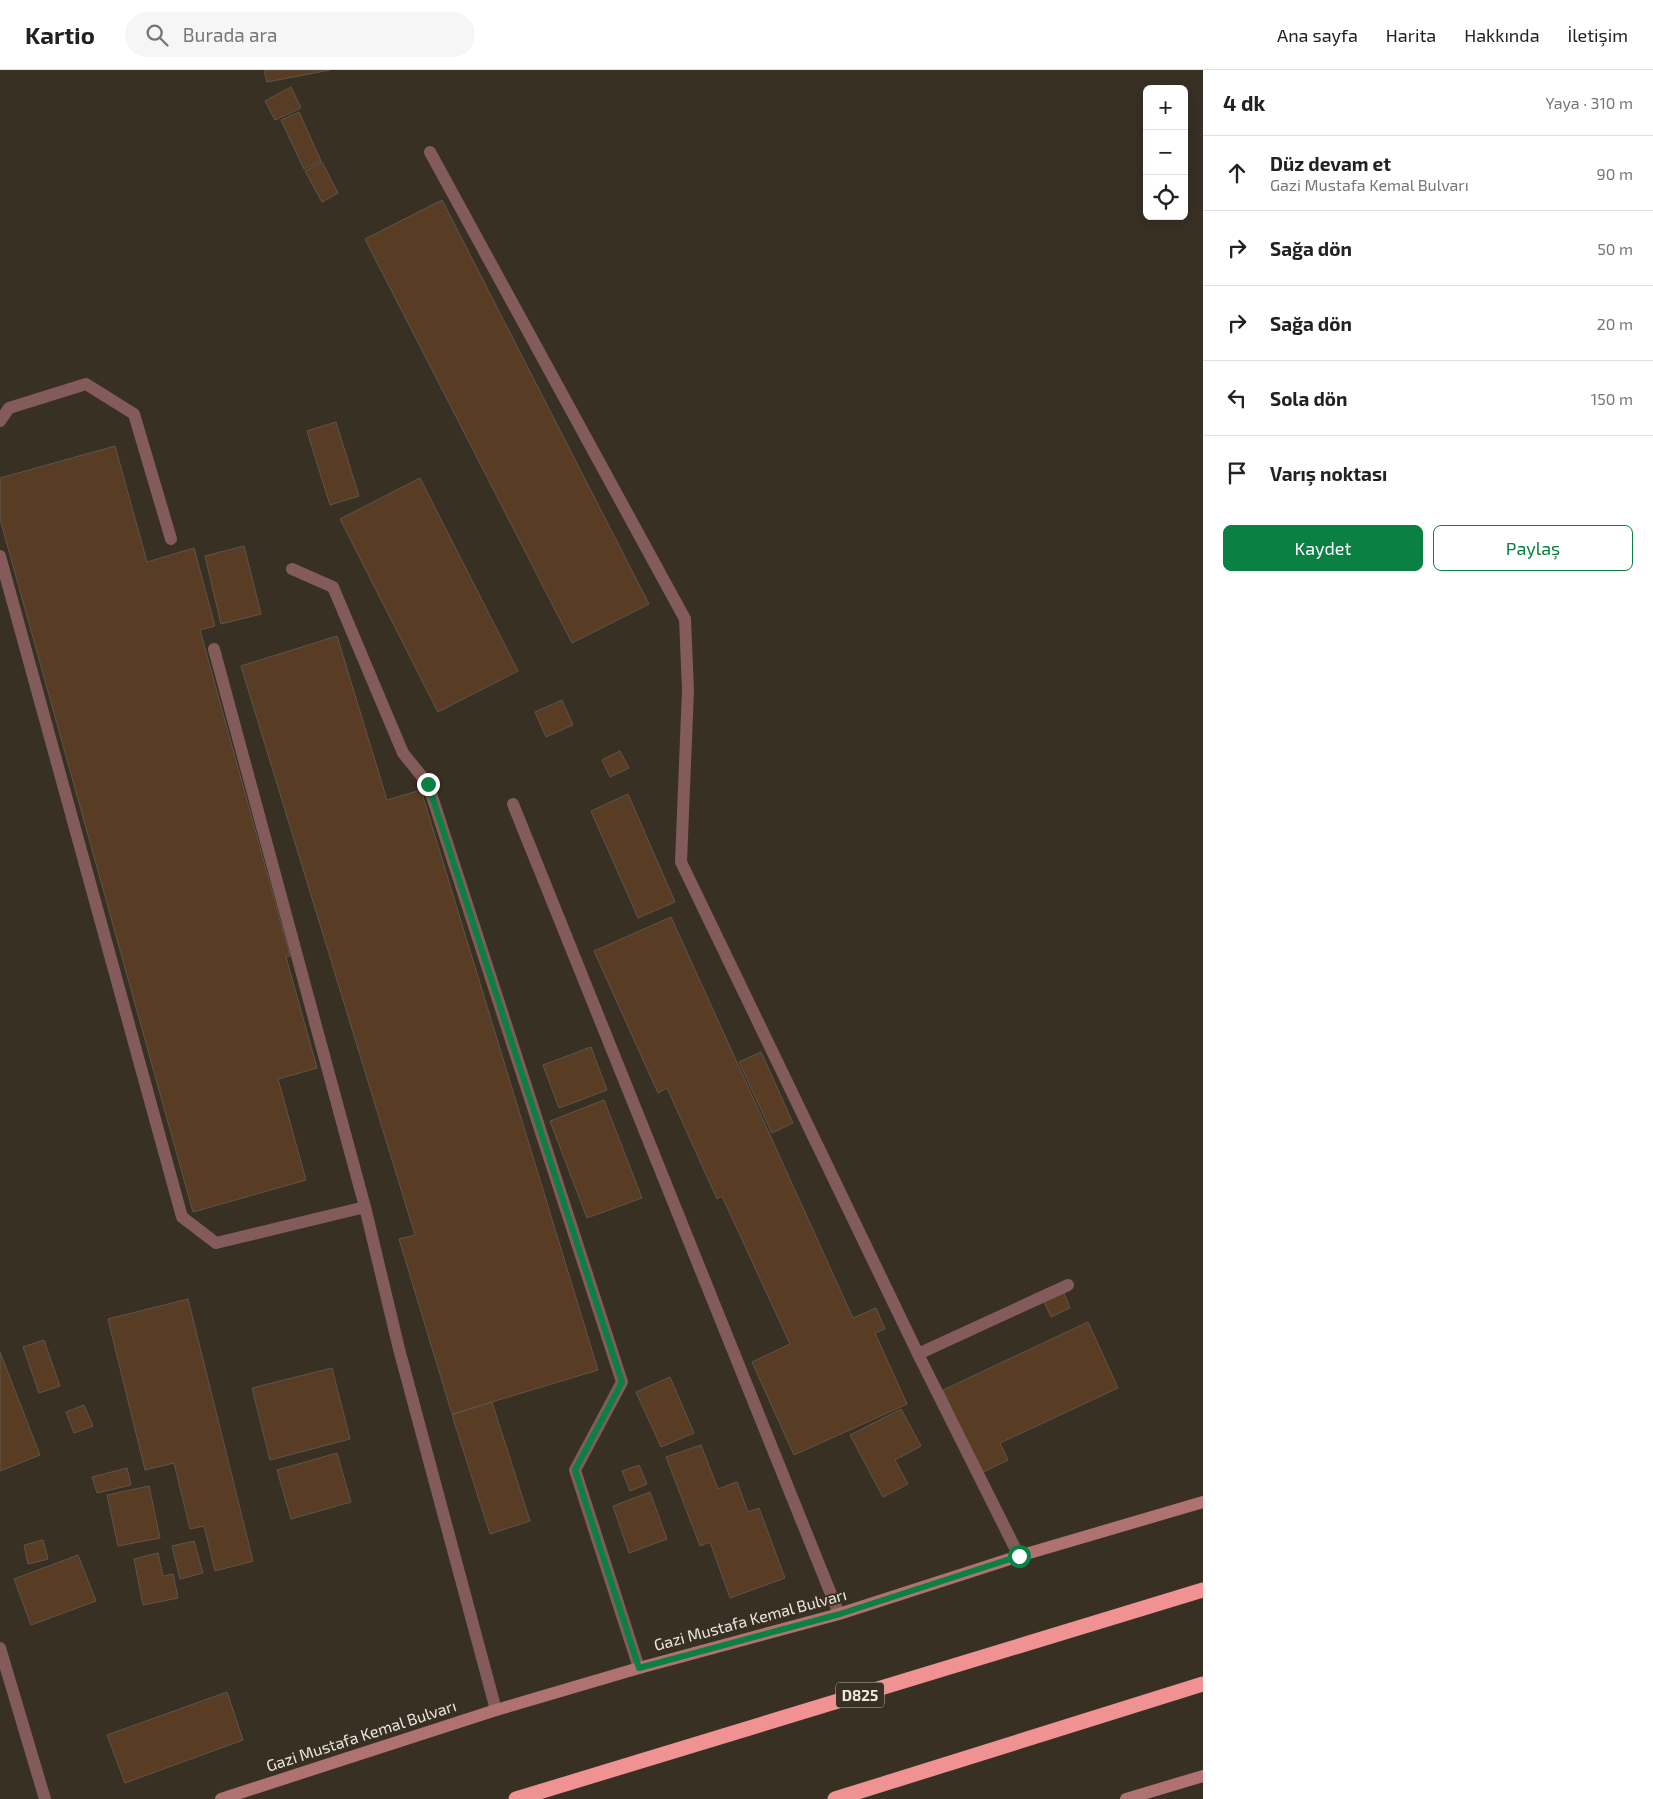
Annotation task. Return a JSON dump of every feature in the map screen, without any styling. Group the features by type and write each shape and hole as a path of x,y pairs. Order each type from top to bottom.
{"highway":[{"name":"D825","path":"516,1799 1203,1590"},
{"path":"835,1799 1203,1684"}],"street":[{"path":"430,152 685,619 688,690 681,862 918,1354 1019,1556"},
{"path":"0,421 9,408 86,384 134,414 171,539"},
{"path":"0,556 182,1217 216,1243 365,1207"},
{"path":"292,569 332,587 403,753 428,784 622,1382 575,1470 639,1668"},
{"path":"214,649 365,1207 399,1349 496,1710"},
{"path":"513,804 840,1614"},
{"path":"918,1354 1068,1285"},
{"name":"Gazi Mustafa Kemal Bulvarı","path":"220,1799 496,1710 639,1668 840,1614 1019,1556 1203,1502"},
{"path":"0,1648 45,1799"},
{"path":"1126,1799 1203,1776"}],"building":[{"path":"264,70 330,70 267,82"},
{"path":"291,87 301,108 275,120 265,101"},
{"path":"299,112 321,161 304,169 281,120"},
{"path":"322,162 338,193 322,202 305,171"},
{"path":"442,200 649,604 572,643 365,239"},
{"path":"336,422 359,496 330,505 307,431"},
{"path":"115,446 147,562 194,548 215,626 200,630 290,956 286,957 317,1068 278,1079 306,1180 193,1212 0,519 0,478"},
{"path":"420,478 518,671 438,712 340,519"},
{"path":"244,546 261,614 221,624 205,556"},
{"path":"337,636 387,800 421,790 598,1370 452,1414 399,1239 415,1235 241,666"},
{"path":"562,700 573,725 546,737 535,712"},
{"path":"620,751 629,768 610,777 602,760"},
{"path":"628,794 675,902 638,918 591,811"},
{"path":"671,917 853,1318 876,1308 885,1329 875,1333 907,1404 794,1455 752,1362 790,1344 722,1196 717,1199 667,1088 658,1093 594,951"},
{"path":"591,1047 607,1090 559,1108 543,1065"},
{"path":"761,1052 793,1123 772,1133 739,1062"},
{"path":"604,1100 642,1198 587,1218 550,1121"},
{"path":"1064,1293 1070,1308 1051,1317 1044,1302"},
{"path":"188,1299 253,1561 215,1571 204,1526 190,1529 174,1463 145,1470 108,1319"},
{"path":"1088,1322 1118,1388 1000,1443 1008,1460 981,1473 943,1390"},
{"path":"44,1340 60,1386 39,1393 23,1347"},
{"path":"0,1352 40,1455 0,1471"},
{"path":"332,1368 350,1439 270,1460 252,1388"},
{"path":"670,1377 694,1433 661,1447 636,1392"},
{"path":"492,1402 530,1521 490,1534 452,1415"},
{"path":"84,1405 93,1426 74,1433 66,1412"},
{"path":"901,1409 921,1446 895,1460 908,1484 883,1497 850,1435"},
{"path":"701,1445 718,1489 737,1482 748,1512 759,1508 785,1578 730,1598 710,1542 700,1546 666,1457"},
{"path":"337,1453 351,1502 291,1519 277,1470"},
{"path":"639,1465 647,1484 630,1491 622,1471"},
{"path":"127,1468 131,1485 97,1493 92,1477"},
{"path":"149,1486 160,1538 118,1546 107,1495"},
{"path":"650,1492 667,1539 629,1553 613,1506"},
{"path":"43,1540 48,1559 28,1564 24,1545"},
{"path":"194,1541 203,1573 180,1579 172,1546"},
{"path":"158,1553 163,1576 173,1574 178,1598 143,1605 134,1559"},
{"path":"78,1555 96,1601 31,1625 14,1579"},
{"path":"227,1692 243,1740 125,1783 107,1735"}],"route":[{"path":"428,784 622,1382 575,1470 639,1668 840,1614 1019,1556"}]}
